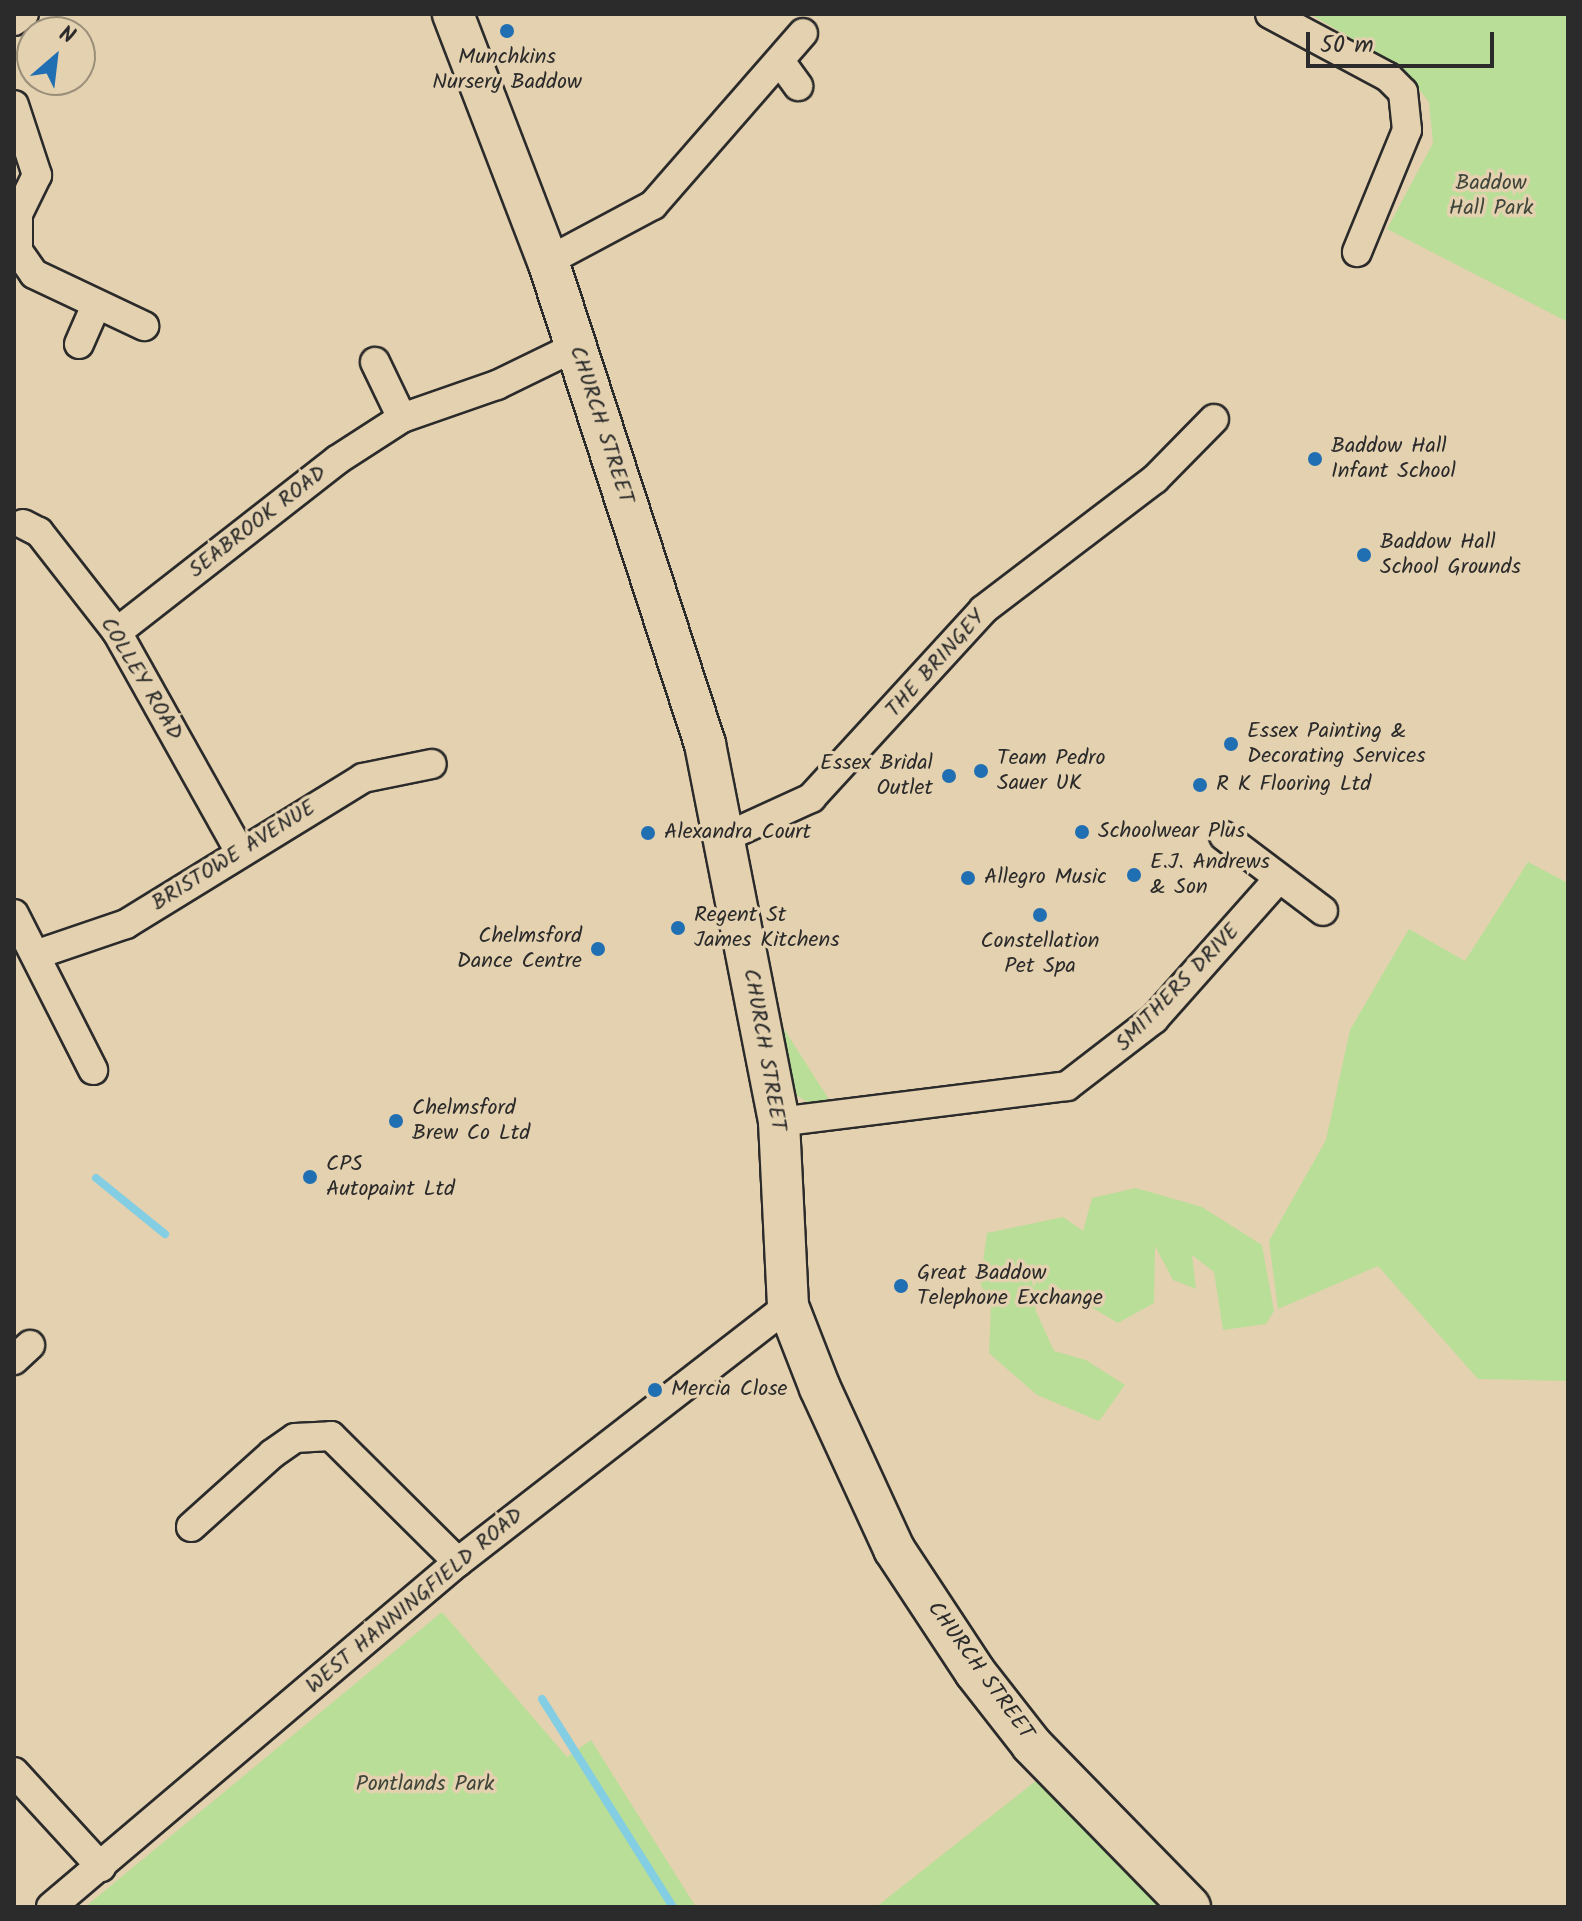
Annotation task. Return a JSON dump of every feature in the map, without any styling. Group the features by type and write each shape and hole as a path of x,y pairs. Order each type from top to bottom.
{"street":[{"path":"14,21 24,14"},
{"name":"CHURCH STREET","path":"453,14 548,261 698,719 726,837 779,1122 788,1306 894,1549 975,1672 1032,1745 1190,1907"},
{"path":"1270,14 1388,77 1403,92 1407,130 1357,252"},
{"path":"548,261 653,205 803,33"},
{"path":"780,61 798,86"},
{"path":"14,105 37,175 18,214 18,251 34,274 144,326"},
{"path":"79,344 96,305"},
{"name":"SEABROOK ROAD","path":"117,632 337,460 402,418 497,385 575,347"},
{"path":"375,362 402,418"},
{"name":"THE BRINGEY","path":"726,837 811,798 983,610 1155,479 1214,419"},
{"name":"COLLEY ROAD","path":"22,524 39,532 117,632 239,850"},
{"name":"BRISTOWE AVENUE","path":"38,954 126,924 239,850 363,778 432,764"},
{"path":"1224,836 1323,911"},
{"name":"SMITHERS DRIVE","path":"779,1122 1063,1076 1154,1019 1279,878"},
{"path":"14,914 38,954 93,1070"},
{"name":"WEST HANNINGFIELD ROAD","path":"51,1907 458,1562 788,1306"},
{"path":"191,1527 272,1454 295,1438 331,1436 458,1562"},
{"path":"14,1772 101,1867"}],"green space":[{"name":"Baddow Hall Park","path":"1310,14 1568,14 1568,322 1387,229 1433,143 1429,102 1402,68"},
{"path":"1528,862 1568,883 1568,1381 1478,1379 1378,1266 1278,1309 1269,1241 1326,1140 1350,1030 1409,929 1465,961"},
{"path":"775,1015 828,1098 825,1102 809,1103 785,1088"},
{"path":"1136,1188 1202,1207 1262,1245 1274,1311 1266,1324 1223,1330 1214,1272 1192,1255 1196,1289 1173,1280 1155,1246 1154,1303 1118,1323 1054,1285 1035,1309 1054,1351 1086,1360 1125,1385 1099,1421 1037,1395 989,1353 991,1306 980,1283 987,1233 1063,1217 1083,1231 1092,1198"},
{"name":"Pontlands Park","path":"442,1612 567,1757 591,1740 696,1907 85,1907"},
{"path":"1042,1776 1168,1907 876,1907"}],"waterway":[{"path":"96,1178 165,1234"},
{"path":"542,1699 673,1907"}],"place":[{"name":"Munchkins Nursery Baddow","path":"507,31"},
{"name":"Baddow Hall Infant School","path":"1315,459"},
{"name":"Baddow Hall School Grounds","path":"1364,555"},
{"name":"Essex Painting & Decorating Services","path":"1231,744"},
{"name":"Team Pedro Sauer UK","path":"981,771"},
{"name":"Essex Bridal Outlet","path":"949,776"},
{"name":"R K Flooring Ltd","path":"1200,785"},
{"name":"Schoolwear Plus","path":"1082,832"},
{"name":"Alexandra Court","path":"648,833"},
{"name":"E.J. Andrews & Son","path":"1134,875"},
{"name":"Allegro Music","path":"968,878"},
{"name":"Constellation Pet Spa","path":"1040,915"},
{"name":"Regent St James Kitchens","path":"678,928"},
{"name":"Chelmsford Dance Centre","path":"598,949"},
{"name":"Chelmsford Brew Co Ltd","path":"396,1121"},
{"name":"CPS Autopaint Ltd","path":"310,1177"},
{"name":"Great Baddow Telephone Exchange","path":"901,1286"},
{"name":"Mercia Close","path":"655,1390"}]}
